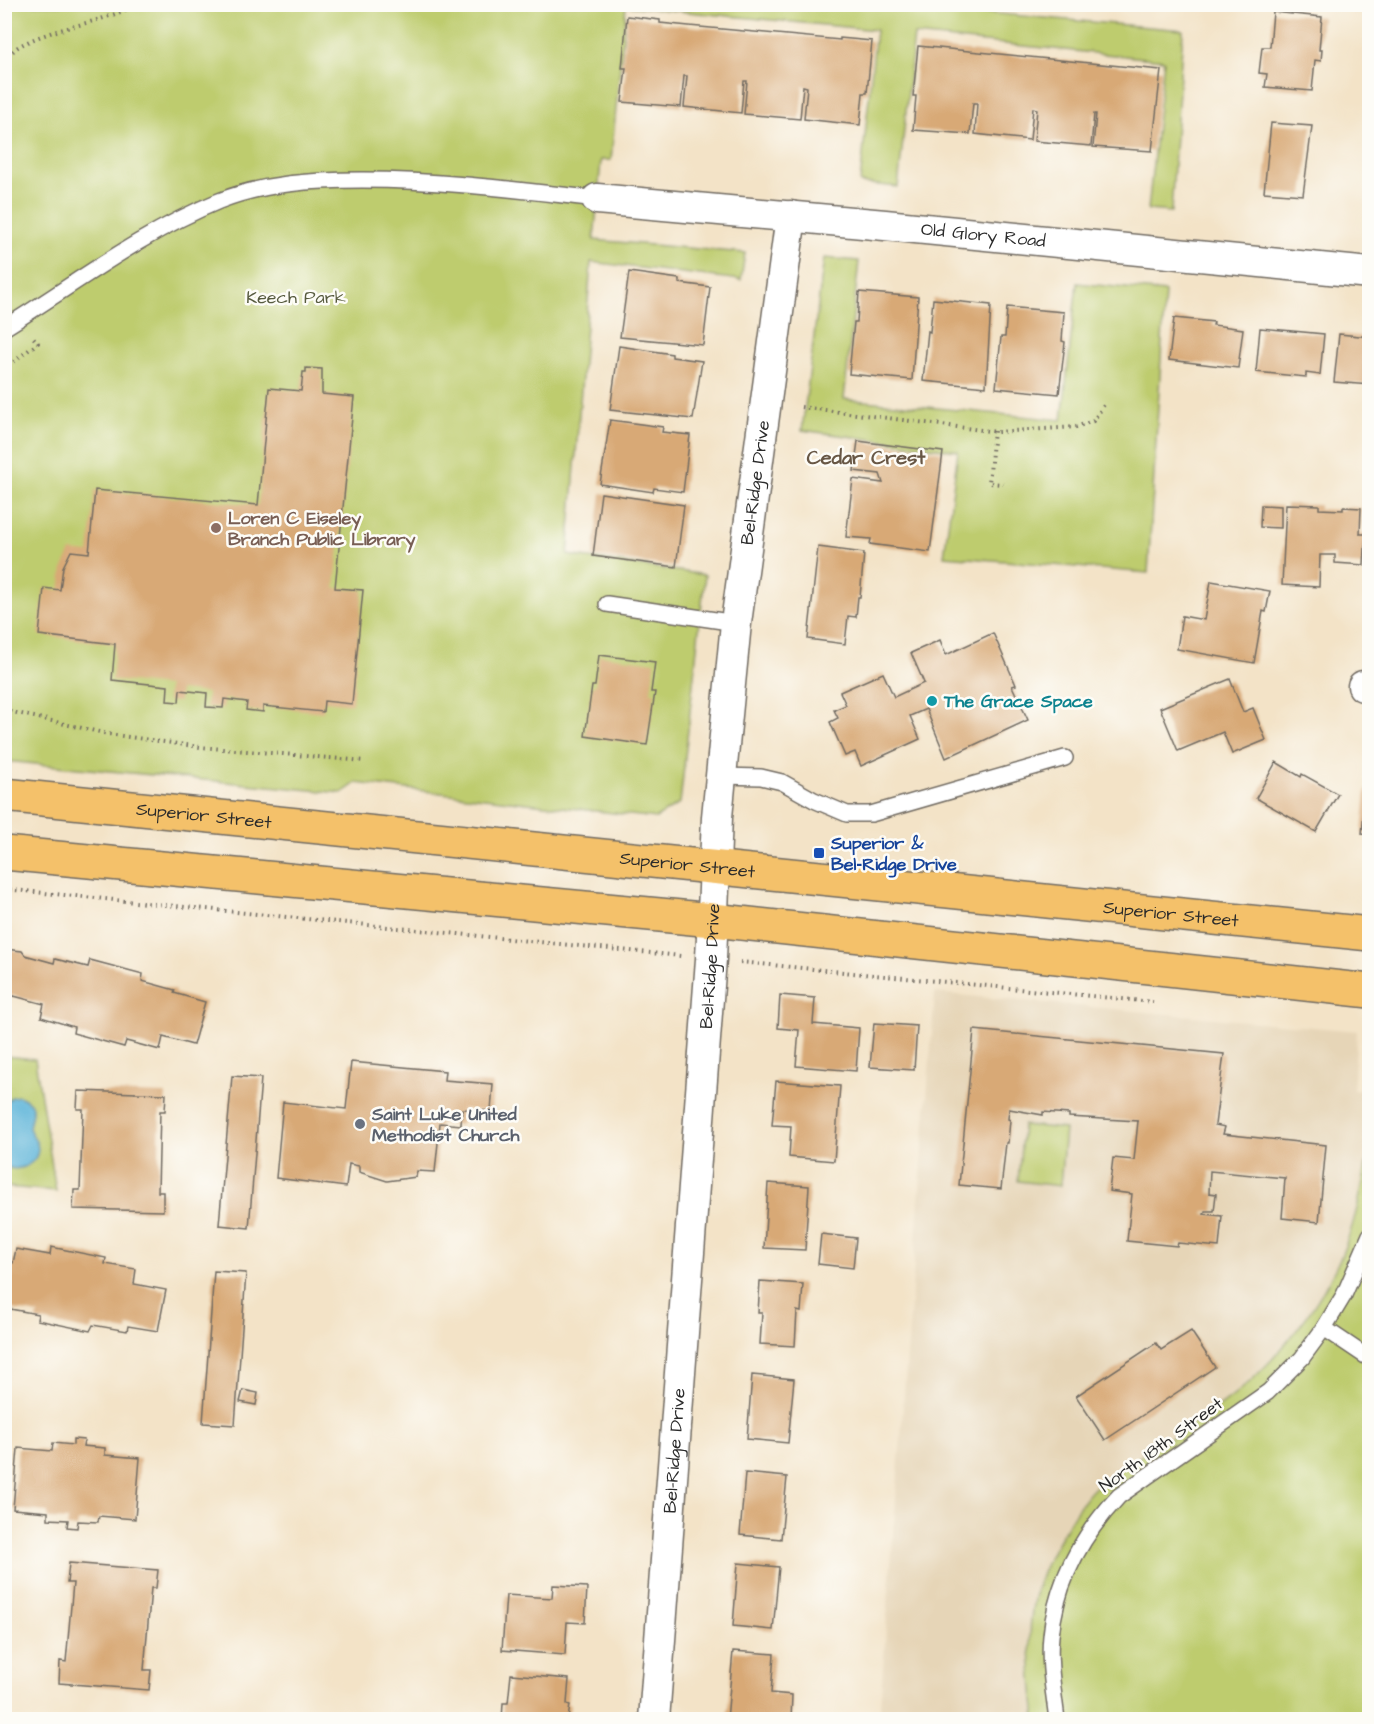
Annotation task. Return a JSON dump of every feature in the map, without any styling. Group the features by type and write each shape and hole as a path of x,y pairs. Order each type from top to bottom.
{"main road":[{"name":"Superior Street","path":"4,795 1370,934"},
{"path":"4,853 713,920 1370,991"}],"street":[{"name":"Old Glory Road","path":"597,199 1369,267"},
{"name":"Bel-Ridge Drive","path":"654,1719 713,920 717,817 736,623 791,216"}],"lane":[{"path":"4,328 140,240 220,200 259,189 299,182 393,180 597,199"},
{"path":"607,604 736,623"},
{"path":"722,776 761,777 782,782 814,800 847,814 871,814 1065,758"},
{"name":"North 18th Street","path":"1057,1719 1050,1637 1065,1574 1077,1550 1094,1525 1119,1496 1268,1392 1302,1358 1324,1328 1352,1279 1370,1235"},
{"path":"1324,1328 1370,1359"}],"path":[{"path":"4,60 17,47 49,34 118,15 137,4"},
{"path":"801,407 994,431 1077,428 1093,421 1105,404"},
{"path":"994,431 989,483 1003,484"},
{"path":"4,710 108,734 189,746 365,761"}],"shaded area":[{"path":"935,993 1357,1031 1353,1090 1369,1091 1369,1147 1362,1190 1346,1244 1323,1292 1292,1337 1253,1379 1215,1409 1100,1483 1050,1555 1037,1585 1030,1634 1036,1719 879,1720"}],"green space":[{"name":"Keech Park","path":"886,4 1183,30 1171,212 1148,210 1164,60 914,35 898,187 860,183 876,30 626,6 611,160 601,160 594,240 745,253 741,280 591,262 568,555 705,575 680,803 656,818 356,783 342,793 5,761 4,5"},
{"path":"824,258 859,261 844,399 1062,420 1077,283 1165,292 1148,573 944,556 958,451 802,430"},
{"path":"4,1056 35,1059 56,1191 5,1187"},
{"path":"1023,1125 1065,1129 1060,1186 1018,1181"},
{"path":"1369,1147 1369,1719 1036,1720 1030,1651 1031,1616 1040,1577 1060,1537 1081,1504 1097,1486 1219,1407 1254,1378 1295,1333 1319,1299 1346,1244 1363,1184"}],"water":[{"path":"19,1096 31,1105 29,1128 38,1148 30,1164 17,1169 5,1166 4,1104 12,1097"}],"building":[{"path":"1273,12 1322,17 1319,50 1322,50 1321,61 1315,60 1312,91 1265,87 1267,74 1259,73 1262,47 1270,47"},
{"path":"627,16 689,26 872,41 867,93 863,93 860,125 804,119 807,87 803,86 800,119 744,114 747,81 744,81 741,113 684,107 687,76 684,76 681,107 622,102 626,68 622,68"},
{"path":"918,46 1161,70 1152,151 1093,147 1096,114 1094,114 1091,146 1034,141 1037,109 1033,108 1030,140 975,134 977,103 973,103 970,134 913,130 916,96 913,96"},
{"path":"1271,123 1312,126 1303,195 1264,192"},
{"path":"629,272 679,279 679,283 710,287 703,345 620,337"},
{"path":"859,292 918,297 912,380 849,374"},
{"path":"933,299 991,305 986,387 923,381"},
{"path":"1007,307 1064,312 1062,341 1065,342 1059,394 996,388 1001,337 1005,337"},
{"path":"1174,318 1214,322 1213,325 1243,329 1238,368 1169,360"},
{"path":"1260,328 1324,334 1320,375 1306,373 1306,377 1256,372"},
{"path":"1339,334 1370,337 1370,385 1334,382"},
{"path":"619,346 702,361 693,419 610,410"},
{"name":"Loren C Eiseley Branch Public Library","path":"306,368 322,369 322,394 354,397 335,588 363,590 352,704 324,701 323,712 263,706 263,712 246,710 247,702 224,699 223,708 206,707 207,693 180,690 179,702 167,701 168,686 112,680 115,644 39,635 44,588 60,590 63,567 71,551 89,553 95,490 258,505 269,388 301,391 303,372 306,372"},
{"path":"610,420 663,427 662,432 690,435 683,492 654,488 653,492 600,484"},
{"path":"858,441 943,452 930,552 870,544 871,539 846,537 853,479 883,483 880,474 854,471"},
{"path":"601,493 684,505 676,567 593,556"},
{"path":"1286,504 1319,505 1319,509 1361,508 1360,534 1366,534 1364,565 1335,563 1335,555 1320,555 1319,587 1282,585"},
{"path":"1261,505 1281,506 1281,528 1260,527"},
{"path":"818,547 864,553 856,617 848,616 845,644 808,639"},
{"path":"1211,581 1270,591 1266,612 1263,611 1254,663 1177,649 1182,616 1204,620"},
{"name":"The Grace Space","path":"993,633 1016,685 1012,686 1028,720 946,758 926,709 910,716 920,739 861,766 855,752 845,756 830,722 838,718 834,710 846,705 840,692 883,673 894,697 924,683 911,653 940,640 946,655"},
{"path":"599,655 655,662 651,692 655,692 647,745 585,736"},
{"path":"1230,679 1243,712 1253,708 1266,740 1232,754 1223,732 1178,751 1160,708"},
{"path":"1276,762 1301,777 1302,774 1338,794 1316,832 1256,798"},
{"path":"1366,790 1370,791 1370,835 1362,834"},
{"path":"4,949 22,951 25,955 54,963 55,959 88,967 90,960 143,974 142,981 175,990 174,993 205,1002 193,1045 163,1037 160,1050 126,1041 124,1047 73,1033 74,1027 41,1017 44,1004 14,996 4,997"},
{"path":"780,995 815,998 813,1024 859,1028 856,1071 796,1066 799,1030 778,1028"},
{"path":"874,1023 917,1026 914,1070 870,1067"},
{"path":"974,1030 1224,1054 1215,1125 1225,1127 1223,1134 1326,1145 1319,1222 1282,1218 1285,1178 1210,1171 1209,1193 1216,1194 1214,1211 1205,1211 1204,1214 1222,1216 1219,1247 1127,1241 1132,1194 1109,1191 1113,1158 1134,1160 1138,1121 1069,1117 1069,1114 1043,1112 1043,1115 1009,1109 1008,1143 1006,1143 1001,1189 959,1185"},
{"name":"Saint Luke United Methodist Church","path":"351,1062 445,1071 444,1080 493,1084 491,1111 462,1109 461,1125 440,1123 435,1172 417,1171 416,1177 387,1181 359,1172 359,1166 349,1164 346,1187 276,1178 283,1102 346,1109"},
{"path":"232,1076 261,1078 249,1228 219,1225"},
{"path":"776,1081 840,1086 834,1161 789,1157 791,1126 772,1125"},
{"path":"78,1091 166,1094 165,1111 160,1111 158,1192 163,1192 163,1211 73,1209 74,1190 80,1190 83,1109 77,1109"},
{"path":"768,1183 809,1186 805,1250 764,1248"},
{"path":"821,1234 856,1238 853,1268 818,1264"},
{"path":"51,1247 106,1258 105,1264 136,1269 134,1284 166,1290 158,1331 128,1326 127,1331 93,1325 90,1331 37,1320 38,1314 5,1308 4,1262 13,1263 16,1249 50,1255"},
{"path":"214,1271 246,1273 235,1425 203,1423"},
{"path":"760,1281 803,1284 801,1312 797,1311 795,1346 760,1344 762,1313 758,1313"},
{"path":"1191,1331 1215,1367 1105,1440 1076,1396 1156,1343 1161,1350"},
{"path":"752,1375 794,1379 788,1443 747,1439"},
{"path":"243,1390 258,1393 256,1405 240,1402"},
{"path":"73,1439 84,1440 83,1446 105,1448 105,1455 140,1458 135,1519 99,1516 98,1522 78,1521 77,1528 67,1527 68,1520 48,1519 48,1512 13,1509 18,1448 52,1451 53,1443 73,1445"},
{"path":"745,1473 787,1477 781,1539 740,1535"},
{"path":"69,1563 158,1570 156,1588 151,1588 144,1670 151,1670 149,1690 59,1683 60,1661 66,1662 73,1583 67,1583"},
{"path":"738,1563 779,1567 773,1630 733,1626"},
{"path":"553,1585 587,1587 585,1623 567,1622 565,1655 502,1650 506,1595 552,1598"},
{"path":"733,1651 774,1654 771,1693 792,1695 791,1720 727,1720"},
{"path":"511,1674 569,1679 568,1719 548,1717 548,1720 502,1720 503,1703 508,1703"}],"place":[{"name":"Loren C Eiseley Branch Public Library","path":"216,528"},
{"name":"The Grace Space","path":"932,701"},
{"name":"Superior & Bel‐Ridge Drive","path":"819,853"},
{"name":"Saint Luke United Methodist Church","path":"360,1124"}],"district":[{"name":"Cedar Crest","path":"866,458"}]}
